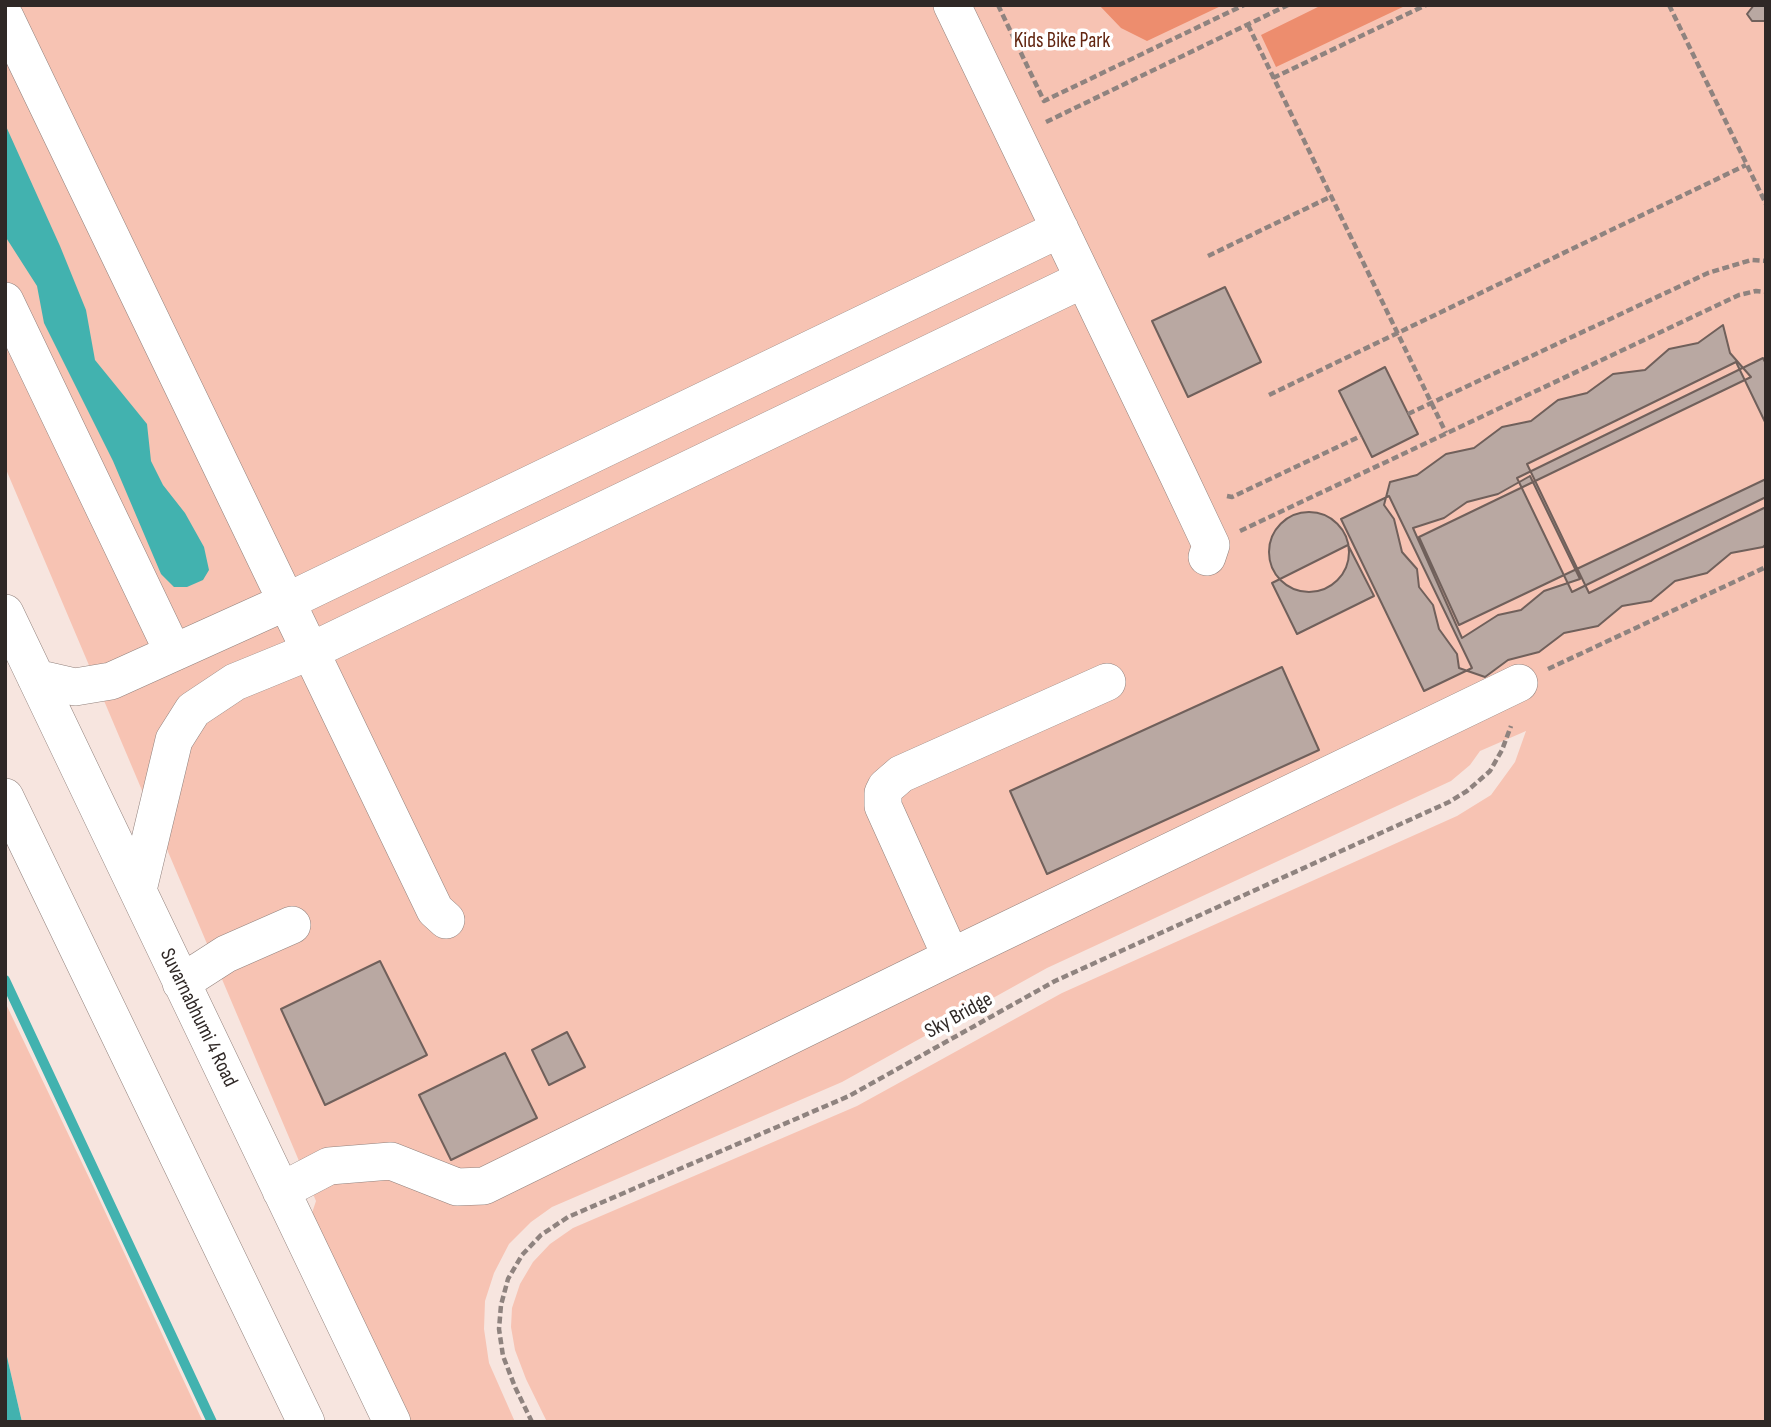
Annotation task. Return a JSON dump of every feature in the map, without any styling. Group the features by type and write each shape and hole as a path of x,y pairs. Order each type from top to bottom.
{"street":[{"path":"951,5 1084,279 1209,551"},
{"path":"5,18 435,910 446,920"},
{"path":"36,678 75,687 111,681 286,602 1060,229"},
{"path":"138,890 174,740 193,710 235,682 311,651 1084,279"},
{"path":"5,301 173,652"},
{"name":"Suvarnabhumi 4 Road","path":"5,613 392,1422"},
{"path":"951,957 883,806 886,787 901,774 1107,682"},
{"path":"281,1191 329,1166 391,1161 457,1187 484,1186 1519,683"},
{"path":"5,797 306,1422"},
{"path":"181,983 226,954 292,925"}],"path":[{"path":"998,5 1044,101 1244,5"},
{"path":"1039,125 1288,5"},
{"path":"1273,78 1426,5"},
{"path":"1676,5 1669,7 1766,204"},
{"path":"1248,25 1446,433"},
{"path":"1269,395 1746,165"},
{"path":"1208,256 1332,196"},
{"path":"1408,414 1708,273 1751,260 1766,261"},
{"path":"1209,551 1446,433 1739,295 1766,292"},
{"path":"1222,496 1232,497 1360,436"},
{"path":"1519,683 1766,567"},
{"name":"Sky Bridge","path":"532,1422 514,1387 503,1356 499,1329 501,1305 508,1279 522,1255 541,1235 568,1217 849,1096 1055,981 1467,792 1490,771 1502,750 1511,725 1519,683"}],"green space":[{"name":"Kids Bike Park","path":"5,5 1766,5 1766,1422 547,1422 515,1350 511,1327 512,1308 520,1284 533,1262 550,1244 573,1228 857,1106 1062,993 1457,816 1491,795 1515,762 1526,731 1480,751 1470,765 1451,781 1047,968 842,1082 552,1207 531,1222 509,1244 494,1273 485,1301 484,1329 489,1363 515,1422 402,1422 307,1228 316,1201 5,467"},
{"path":"5,1002 203,1422 22,1422 5,1348"}],"shaded area":[{"path":"1099,5 1223,5 1147,41 1121,28"},
{"path":"1322,5 1407,5 1276,67 1261,35"}],"water":[{"path":"5,124 86,310 95,360 147,424 151,461 163,485 185,513 204,547 209,570 203,580 187,587 174,587 161,574 113,461 44,323 37,286 5,236"},
{"path":"5,1348 22,1422 5,1422"}],"building":[{"path":"1754,5 1766,5 1766,21 1752,21 1747,14"},
{"path":"1225,287 1261,362 1188,397 1152,321"},
{"path":"1723,325 1730,353 1751,377 1419,537 1459,625 1766,479 1766,544 1763,547 1731,553 1707,573 1675,581 1651,601 1622,606 1598,626 1564,633 1539,652 1508,660 1485,677 1459,668 1457,654 1439,629 1433,605 1419,587 1417,569 1402,552 1394,519 1384,505 1390,482 1417,475 1446,454 1474,448 1502,427 1531,421 1558,400 1587,393 1613,374 1645,370 1669,349 1698,343"},
{"path":"1763,358 1766,364 1766,497 1572,592 1517,478"},
{"path":"1736,362 1766,424 1766,507 1589,593 1527,464"},
{"path":"1385,367 1418,434 1372,457 1339,391"},
{"path":"1530,476 1580,579 1544,591 1521,610 1498,615 1462,638 1413,528 1444,518 1467,502 1498,494"},
{"path":"1389,496 1472,668 1424,691 1341,519"},
{"path":"1309,512 1324,515 1337,524 1346,537 1349,552 1346,567 1337,580 1324,589 1309,592 1294,589 1281,580 1272,567 1269,552 1272,537 1281,524 1294,515"},
{"path":"1348,545 1374,596 1297,634 1272,583"},
{"path":"1282,667 1319,750 1047,874 1010,791"},
{"path":"380,961 427,1055 325,1105 281,1009"},
{"path":"567,1032 585,1067 549,1085 532,1050"},
{"path":"505,1053 537,1118 451,1160 419,1095"}],"waterway":[{"path":"5,980 212,1422"}]}
